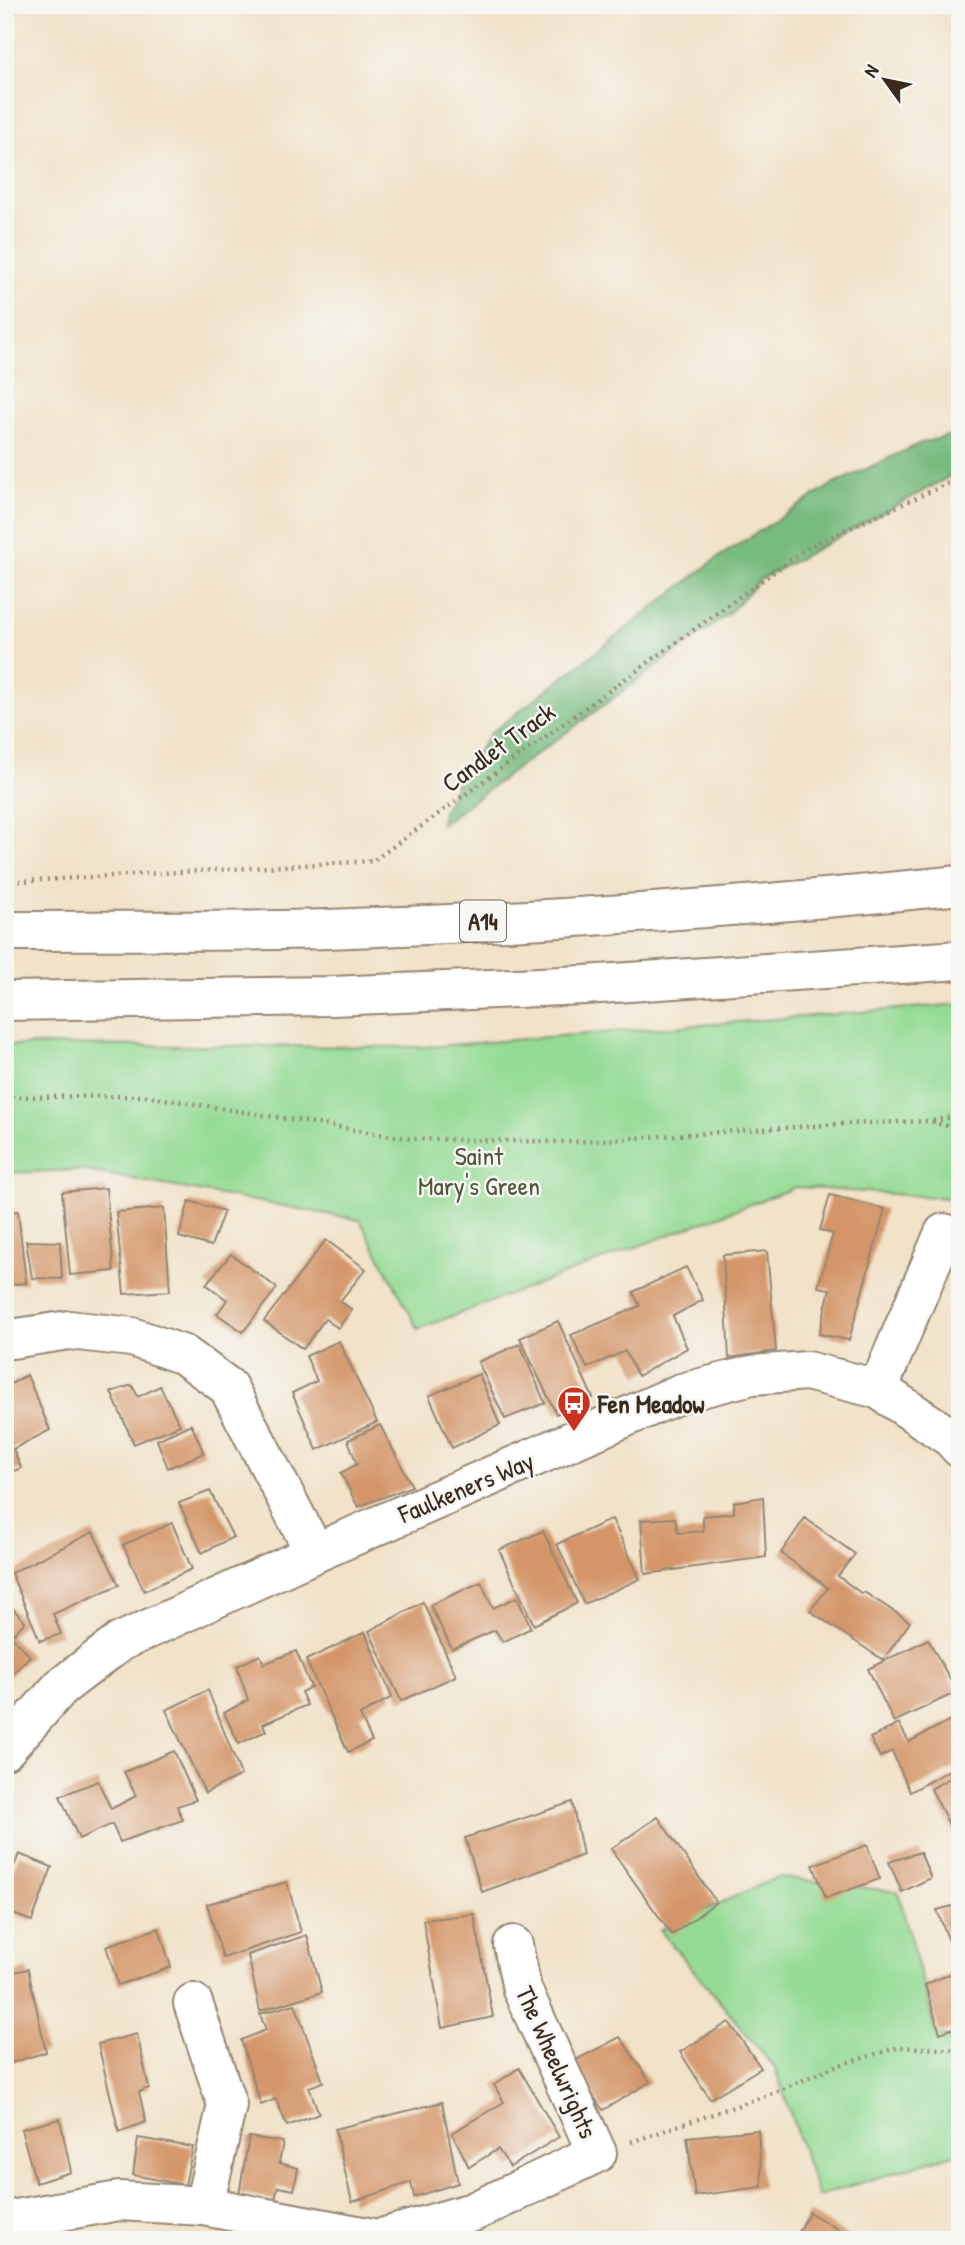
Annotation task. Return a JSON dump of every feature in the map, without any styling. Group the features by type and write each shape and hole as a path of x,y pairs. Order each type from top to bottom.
{"main road":[{"name":"A14","path":"5,931 326,929 598,915 846,897 960,885"},
{"path":"5,1001 332,996 584,985 960,960"},
{"path":"878,1389 944,1233"},
{"path":"5,1339 69,1330 132,1337 184,1355 228,1387 315,1553"},
{"name":"Faulkeners Way","path":"5,1750 61,1687 120,1642 315,1553 681,1394 752,1375 807,1371 878,1389 951,1438 960,1448"},
{"name":"The Wheelwrights","path":"5,2221 118,2201 204,2206 378,2239 473,2212 597,2153 522,1989 513,1945"},
{"path":"193,2003 228,2105 204,2206"}],"path":[{"name":"Candlet Track","path":"5,882 373,860 810,546 960,478"},
{"path":"5,1097 145,1096 411,1139 575,1142 930,1121 960,1115"},
{"path":"930,1121 960,1130"},
{"path":"597,2153 768,2095 836,2066 899,2047 960,2050"}],"green space":[{"path":"960,433 960,471 761,579 727,615 441,824 443,811 459,778 491,733 720,556 832,485 921,443"},
{"name":"Saint Mary's Green","path":"960,1004 960,1199 796,1187 418,1329 360,1220 81,1170 5,1173 5,1045 425,1047"},
{"path":"778,1877 898,1892 937,2036 960,2037 960,2152 818,2196 775,2068 660,1930"}],"building":[{"path":"106,1188 114,1271 70,1275 62,1192"},
{"path":"830,1195 885,1209 849,1340 819,1334 830,1289 818,1287 833,1234 820,1230"},
{"path":"189,1201 224,1211 211,1246 179,1237"},
{"path":"164,1208 170,1291 124,1294 116,1212"},
{"path":"18,1211 26,1283 5,1285 5,1212"},
{"path":"326,1240 366,1269 340,1301 352,1310 338,1328 325,1319 303,1349 264,1321"},
{"path":"26,1241 60,1242 62,1279 32,1278"},
{"path":"767,1251 776,1351 729,1358 723,1255"},
{"path":"231,1254 277,1288 243,1332 217,1314 227,1300 206,1284"},
{"path":"686,1267 703,1300 673,1316 687,1348 638,1376 625,1351 587,1368 571,1335 640,1306 633,1292"},
{"path":"558,1321 593,1398 556,1414 520,1338"},
{"path":"339,1341 377,1422 317,1450 292,1393 317,1381 306,1356"},
{"path":"520,1344 545,1403 505,1419 478,1362"},
{"path":"479,1374 500,1425 452,1448 429,1396"},
{"path":"27,1375 50,1430 13,1449 21,1468 5,1475 5,1387"},
{"path":"132,1385 138,1397 160,1386 180,1425 134,1444 111,1392"},
{"path":"191,1424 204,1453 168,1468 157,1440"},
{"path":"380,1425 412,1486 358,1507 341,1473 357,1464 348,1440"},
{"path":"210,1491 233,1537 202,1553 179,1503"},
{"path":"763,1497 766,1557 645,1574 641,1520 675,1518 678,1533 703,1531 703,1516 734,1513 734,1502"},
{"path":"805,1518 855,1554 838,1576 862,1594 864,1592 910,1622 883,1660 810,1611 828,1588 781,1553"},
{"path":"612,1519 640,1579 584,1604 557,1544"},
{"path":"172,1523 192,1569 144,1591 123,1545"},
{"path":"543,1531 577,1603 534,1625 499,1550"},
{"path":"93,1532 119,1585 53,1614 61,1634 40,1641 11,1573"},
{"path":"481,1582 493,1608 517,1597 531,1628 503,1642 495,1630 452,1649 430,1605"},
{"path":"5,1600 25,1622 11,1636 30,1656 5,1681"},
{"path":"423,1602 456,1676 401,1701 369,1631"},
{"path":"365,1632 392,1697 360,1715 372,1741 348,1752 306,1660"},
{"path":"928,1639 957,1692 894,1722 868,1669"},
{"path":"296,1651 311,1687 301,1692 307,1705 263,1724 266,1731 239,1744 224,1713 248,1700 237,1666 260,1655 264,1664"},
{"path":"208,1690 241,1775 205,1793 166,1710"},
{"path":"960,1715 960,1764 910,1792 892,1751 880,1757 870,1738 899,1724 909,1742"},
{"path":"174,1751 196,1800 177,1806 183,1820 120,1842 112,1824 79,1839 60,1796 98,1781 111,1809 136,1796 124,1772"},
{"path":"960,1772 960,1836 956,1838 931,1789"},
{"path":"572,1802 583,1855 482,1892 465,1838"},
{"path":"658,1817 716,1902 672,1935 611,1849"},
{"path":"867,1845 880,1879 826,1898 813,1865"},
{"path":"920,1852 931,1878 902,1892 889,1862"},
{"path":"19,1854 52,1867 32,1921 5,1911 5,1889"},
{"path":"287,1882 301,1932 223,1958 207,1904"},
{"path":"960,1904 960,1940 950,1944 937,1910"},
{"path":"474,1914 493,2017 442,2028 423,1920"},
{"path":"159,1928 171,1967 118,1985 106,1946"},
{"path":"307,1935 322,1992 260,2011 248,1955"},
{"path":"28,1969 46,2052 11,2063 5,2041 5,1974"},
{"path":"960,1969 960,2026 940,2033 925,1985"},
{"path":"295,2004 323,2082 309,2087 319,2114 287,2126 276,2099 261,2105 241,2040 266,2030 260,2014"},
{"path":"729,2022 761,2068 710,2099 680,2052"},
{"path":"137,2034 149,2088 139,2092 146,2122 119,2132 98,2044"},
{"path":"620,2037 650,2082 603,2110 570,2063"},
{"path":"519,2068 559,2137 510,2167 498,2149 469,2167 452,2133 504,2102 494,2085"},
{"path":"442,2102 458,2183 414,2197 411,2182 352,2202 335,2129"},
{"path":"60,2119 71,2172 36,2183 21,2129"},
{"path":"758,2130 762,2187 695,2196 687,2137"},
{"path":"249,2137 283,2142 279,2163 298,2168 294,2190 278,2187 275,2200 239,2194"},
{"path":"138,2138 193,2147 185,2185 133,2175"},
{"path":"809,2212 855,2240 795,2240"}],"place":[{"name":"Fen Meadow","path":"574,1433"}]}
